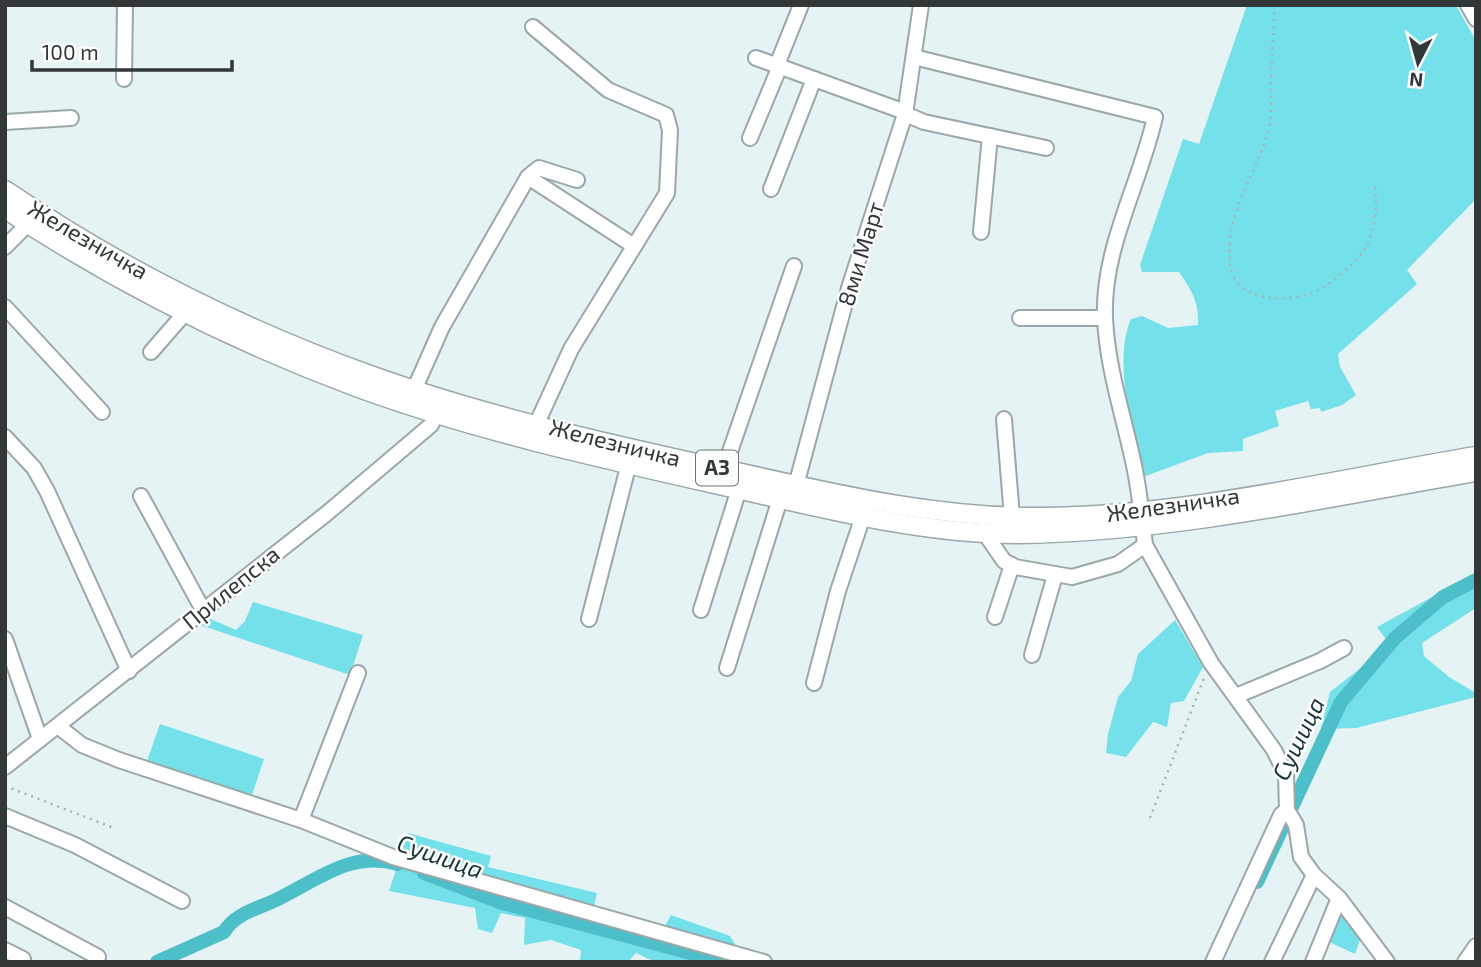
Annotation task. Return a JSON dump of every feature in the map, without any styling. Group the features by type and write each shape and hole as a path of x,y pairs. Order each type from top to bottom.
{"main road":[{"name":"Железничка","path":"5,190 29,215 185,313 297,364 629,463 739,489 926,510 1143,528 1476,456"},
{"name":"Железничка","path":"5,209 29,215 230,317 370,375 411,396"},
{"name":"Железничка","path":"440,405 537,423 724,469 789,495 863,516 984,532 1080,532 1143,528 1476,472"}],"street":[{"path":"124,79 125,5"},
{"path":"750,138 801,5"},
{"name":"8ми Март","path":"727,668 789,495 849,288 905,113 921,5"},
{"path":"1468,5 1476,19"},
{"path":"533,27 608,90 666,115 670,130 667,193 571,349 537,423"},
{"path":"914,57 1155,117 1110,263 1105,318 1111,364 1138,480 1143,528 1211,663 1267,738 1286,775 1287,810 1296,825 1301,857 1314,875 1339,898 1387,962"},
{"path":"756,58 924,122 1046,148"},
{"path":"771,189 814,79"},
{"path":"5,122 71,118"},
{"path":"981,232 990,136"},
{"path":"411,396 442,327 528,177 539,168 577,180"},
{"path":"528,177 634,246"},
{"path":"5,247 29,215"},
{"path":"724,469 794,266"},
{"path":"5,307 102,412"},
{"path":"151,352 185,313"},
{"path":"1020,318 1105,318"},
{"name":"Прилепска","path":"5,767 326,514 430,425 440,405"},
{"path":"1004,419 1012,517"},
{"path":"5,437 34,468 47,491 129,671"},
{"path":"589,619 629,463"},
{"path":"701,610 739,489"},
{"path":"141,496 203,610"},
{"path":"814,683 838,591 863,516"},
{"path":"984,532 994,551 1012,565 1072,577 1118,564 1143,528"},
{"path":"995,617 1012,565"},
{"path":"1032,656 1055,575"},
{"path":"5,639 40,739"},
{"path":"1236,696 1320,662 1344,648"},
{"path":"301,820 358,673"},
{"path":"59,727 82,745 118,760 301,820 393,857 688,938 764,962"},
{"path":"1213,962 1256,863 1281,815 1287,810"},
{"path":"5,816 75,845 181,901"},
{"path":"1272,962 1314,875"},
{"path":"1313,962 1339,898"},
{"path":"5,906 98,957"},
{"path":"1465,962 1476,946"},
{"path":"5,950 23,959"}],"path":[{"path":"1275,5 1270,125 1238,202 1230,234 1230,268 1238,283 1250,293 1266,298 1285,298 1310,294 1341,272 1364,251 1377,207 1375,185"},
{"path":"1150,818 1211,663"},
{"path":"5,786 114,828"}],"shaded area":[{"path":"1247,5 1456,5 1476,41 1476,199 1407,270 1417,284 1338,354 1340,367 1356,395 1342,405 1321,412 1320,408 1311,409 1308,401 1275,411 1279,426 1243,439 1243,451 1208,453 1143,477 1130,420 1124,375 1126,335 1131,319 1142,316 1168,328 1198,325 1198,317 1194,297 1179,272 1142,272 1140,265 1183,139 1199,144"},
{"path":"1476,580 1476,608 1422,643 1424,656 1449,677 1476,693 1476,697 1356,728 1321,729 1330,692 1390,645 1377,627 1452,586 1461,586"},
{"path":"253,602 363,635 350,675 197,624 206,617 236,630 245,621"},
{"path":"1175,620 1203,667 1184,701 1171,703 1167,727 1153,722 1126,757 1106,753 1118,697 1131,681 1138,654"},
{"path":"160,724 264,759 251,798 146,764"},
{"path":"408,833 491,856 488,867 597,893 593,911 663,930 671,915 730,936 738,949 769,962 655,962 636,953 628,962 585,962 580,961 581,950 551,940 524,945 525,918 501,913 492,933 478,929 475,908 389,891"},
{"path":"1338,908 1361,937 1355,954 1325,940"}],"waterway":[{"name":"Сушица","path":"1257,882 1341,702 1395,638 1443,597 1476,580"},
{"name":"Сушица","path":"157,962 224,932 229,925 248,912 335,869 365,861 398,864"},
{"name":"Сушица","path":"424,873 502,903 725,962"}]}
